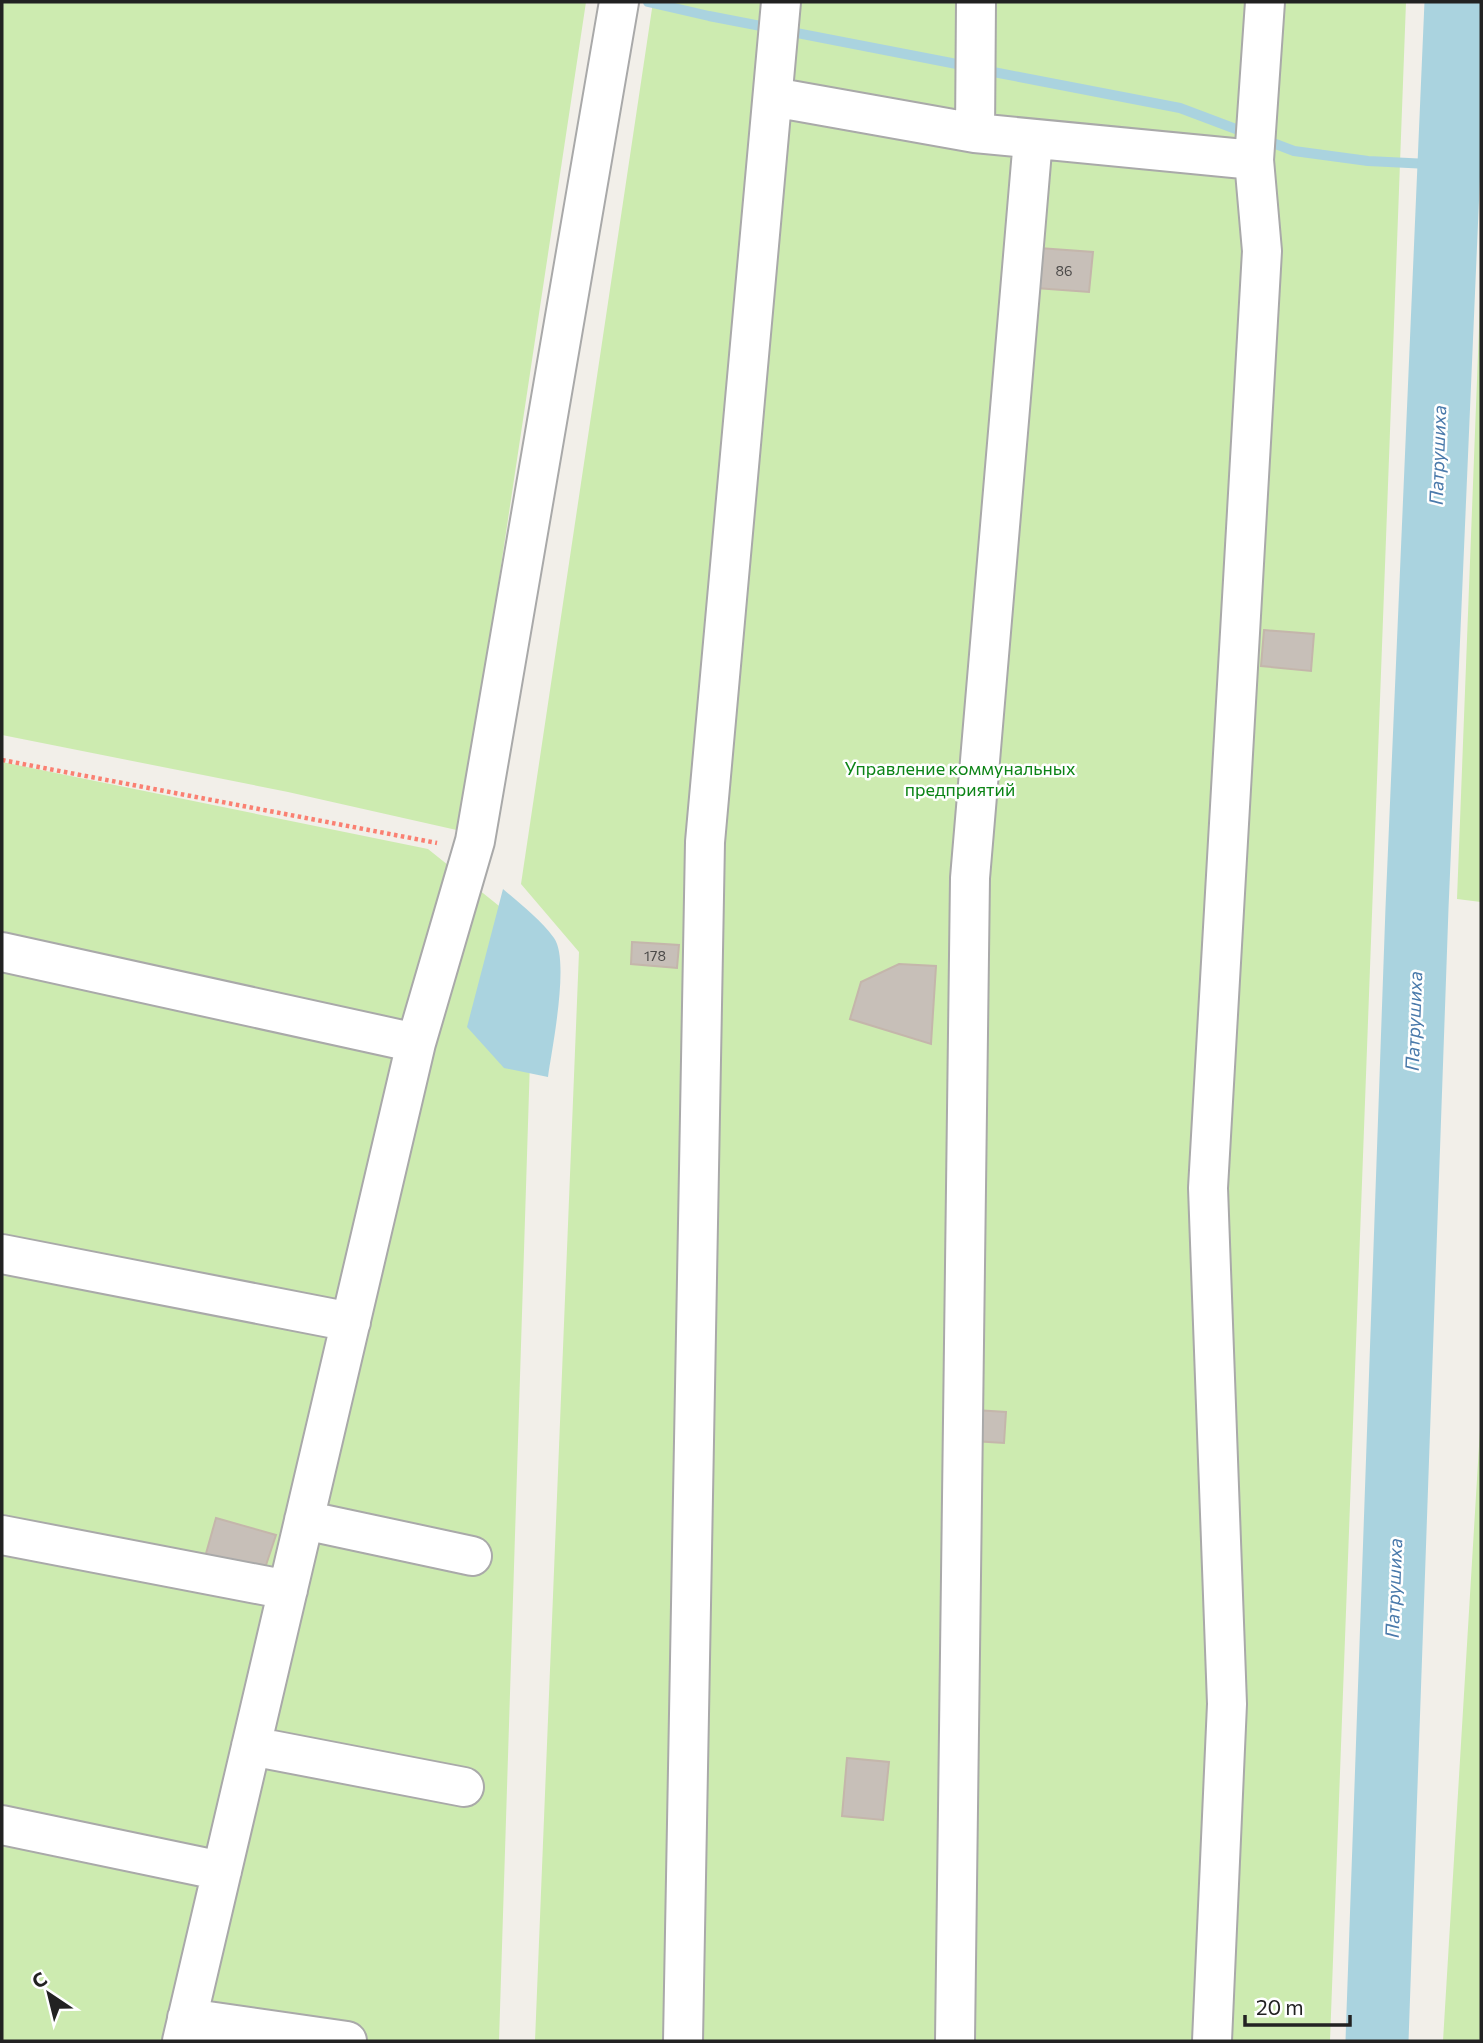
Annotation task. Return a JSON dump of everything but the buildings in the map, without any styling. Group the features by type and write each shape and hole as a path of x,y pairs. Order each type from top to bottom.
{"street":[{"path":"347,2041 185,2030 416,1043 475,841 619,2"},
{"path":"683,2041 705,842 781,2"},
{"path":"975,2 975,133"},
{"path":"1212,2041 1227,1704 1208,1188 1262,251 1254,160 1265,2"},
{"path":"773,97 975,133 1254,160"},
{"path":"956,2041 970,878 1033,139"},
{"path":"2,952 416,1043"},
{"path":"2,1254 351,1322"},
{"path":"304,1520 472,1556"},
{"path":"2,1535 288,1590"},
{"path":"251,1746 464,1787"},
{"path":"2,1825 222,1871"}],"path":[{"path":"2,760 456,847 475,841"}],"green space":[{"path":"2,2 586,2 461,831 288,792 2,735"},
{"name":"Управление коммунальных предприятий","path":"653,2 1406,2 1330,2041 535,2041 579,952 521,884"},
{"path":"1481,276 1481,902 1457,899"},
{"path":"2,762 428,849 534,934 499,2041 2,2041"},
{"path":"1481,1413 1481,2041 1443,2041"}],"water":[{"path":"503,889 543,924 554,938 558,949 560,984 548,1077 504,1068 467,1027"}],"waterway":[{"path":"648,2 967,66"},
{"name":"Патрушиха","path":"1377,2041 1417,908 1456,2"},
{"path":"983,70 1180,108 1294,151 1368,161 1449,165"}]}
